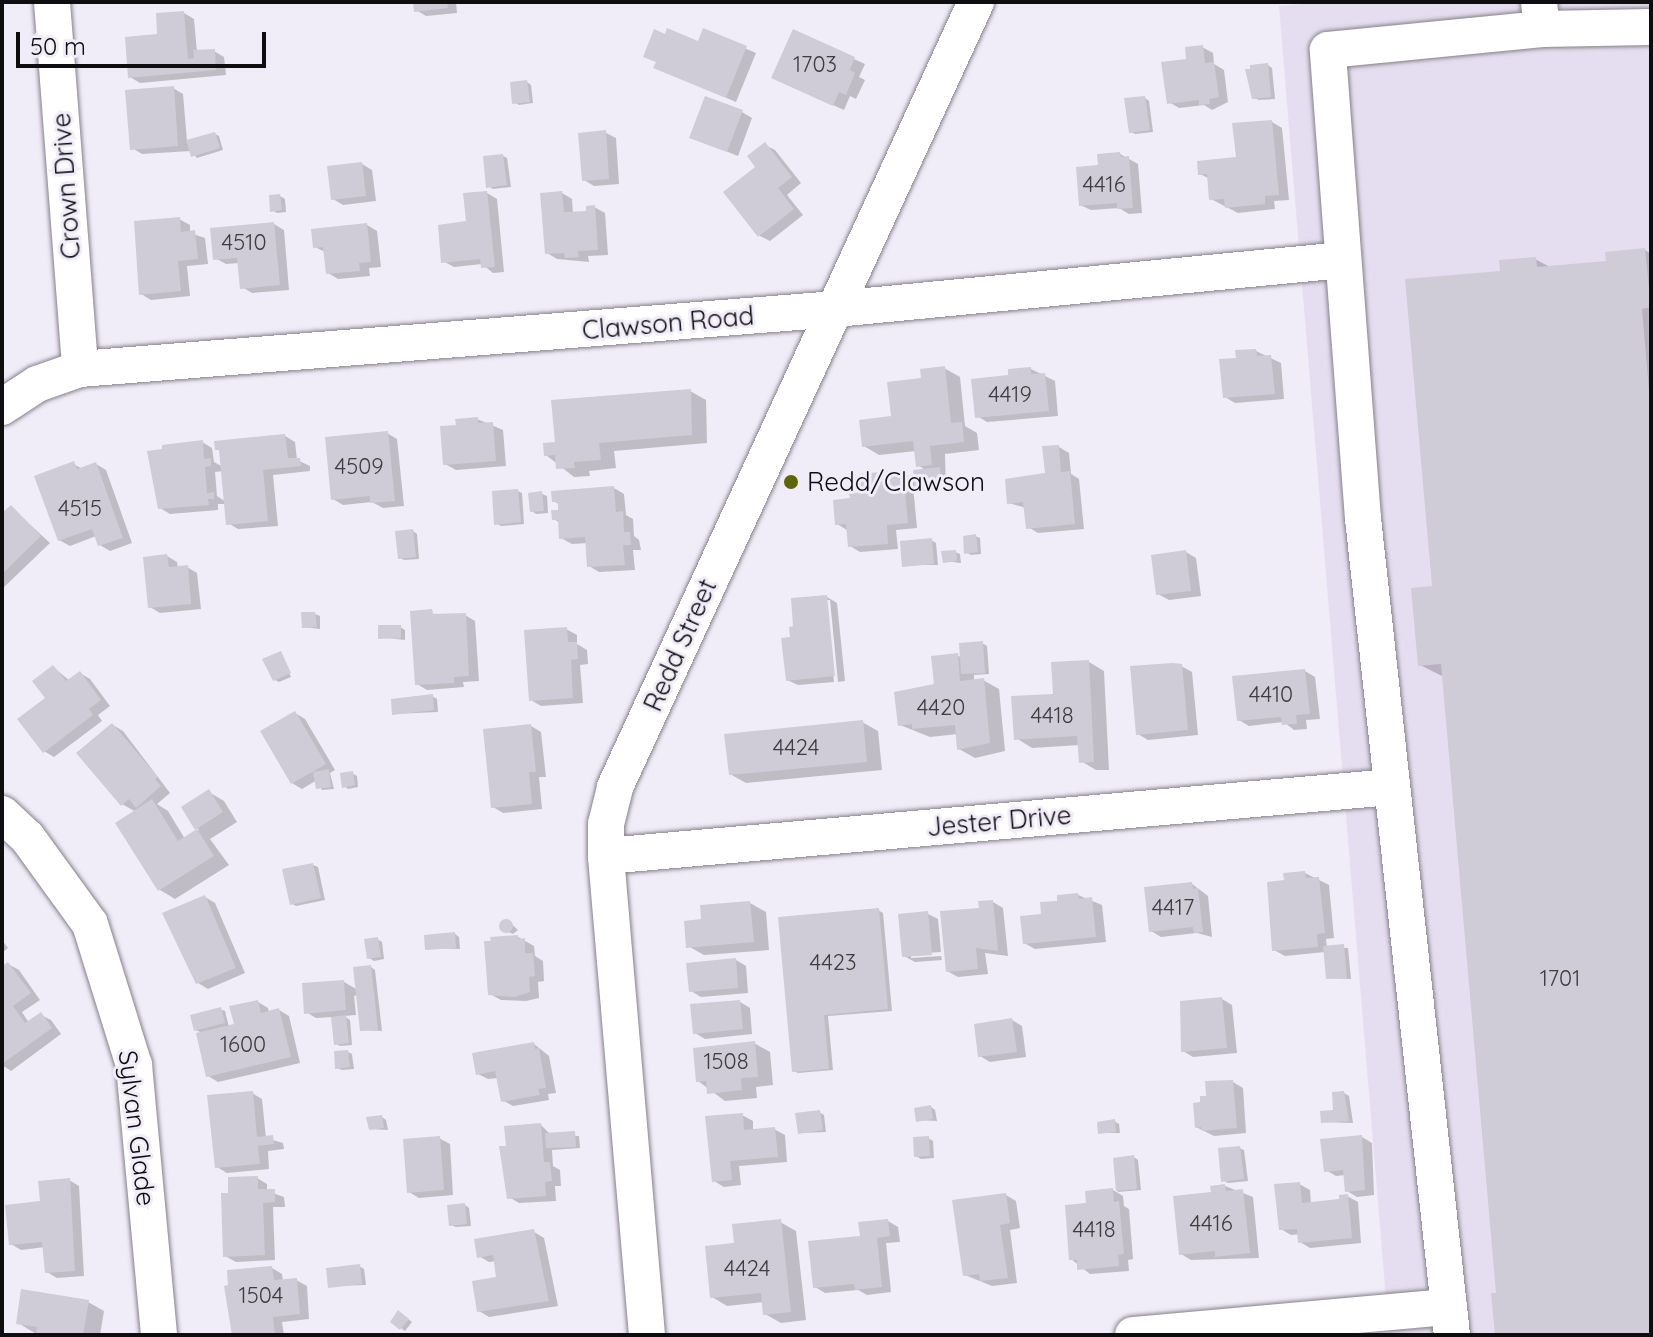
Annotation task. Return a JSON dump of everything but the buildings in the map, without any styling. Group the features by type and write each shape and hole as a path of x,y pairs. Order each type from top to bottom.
{"street":[{"name":"Crown Drive","path":"52,2 80,369"},
{"name":"Redd Street","path":"647,1335 606,856 606,824 615,787 976,2"},
{"path":"1133,1335 1353,1314 1451,1321 1363,519 1328,50 1541,16 1651,27"},
{"name":"Clawson Road","path":"2,407 37,384 80,369 836,309 1343,260"},
{"name":"Jester Drive","path":"606,856 1392,787"},
{"name":"Sylvan Glade","path":"2,814 27,837 90,924 134,1065 159,1335"}],"shaded area":[{"path":"1327,2 1651,2 1651,1335 1389,1335 1279,6"}],"place":[{"name":"Redd/Clawson","path":"791,482"}]}
